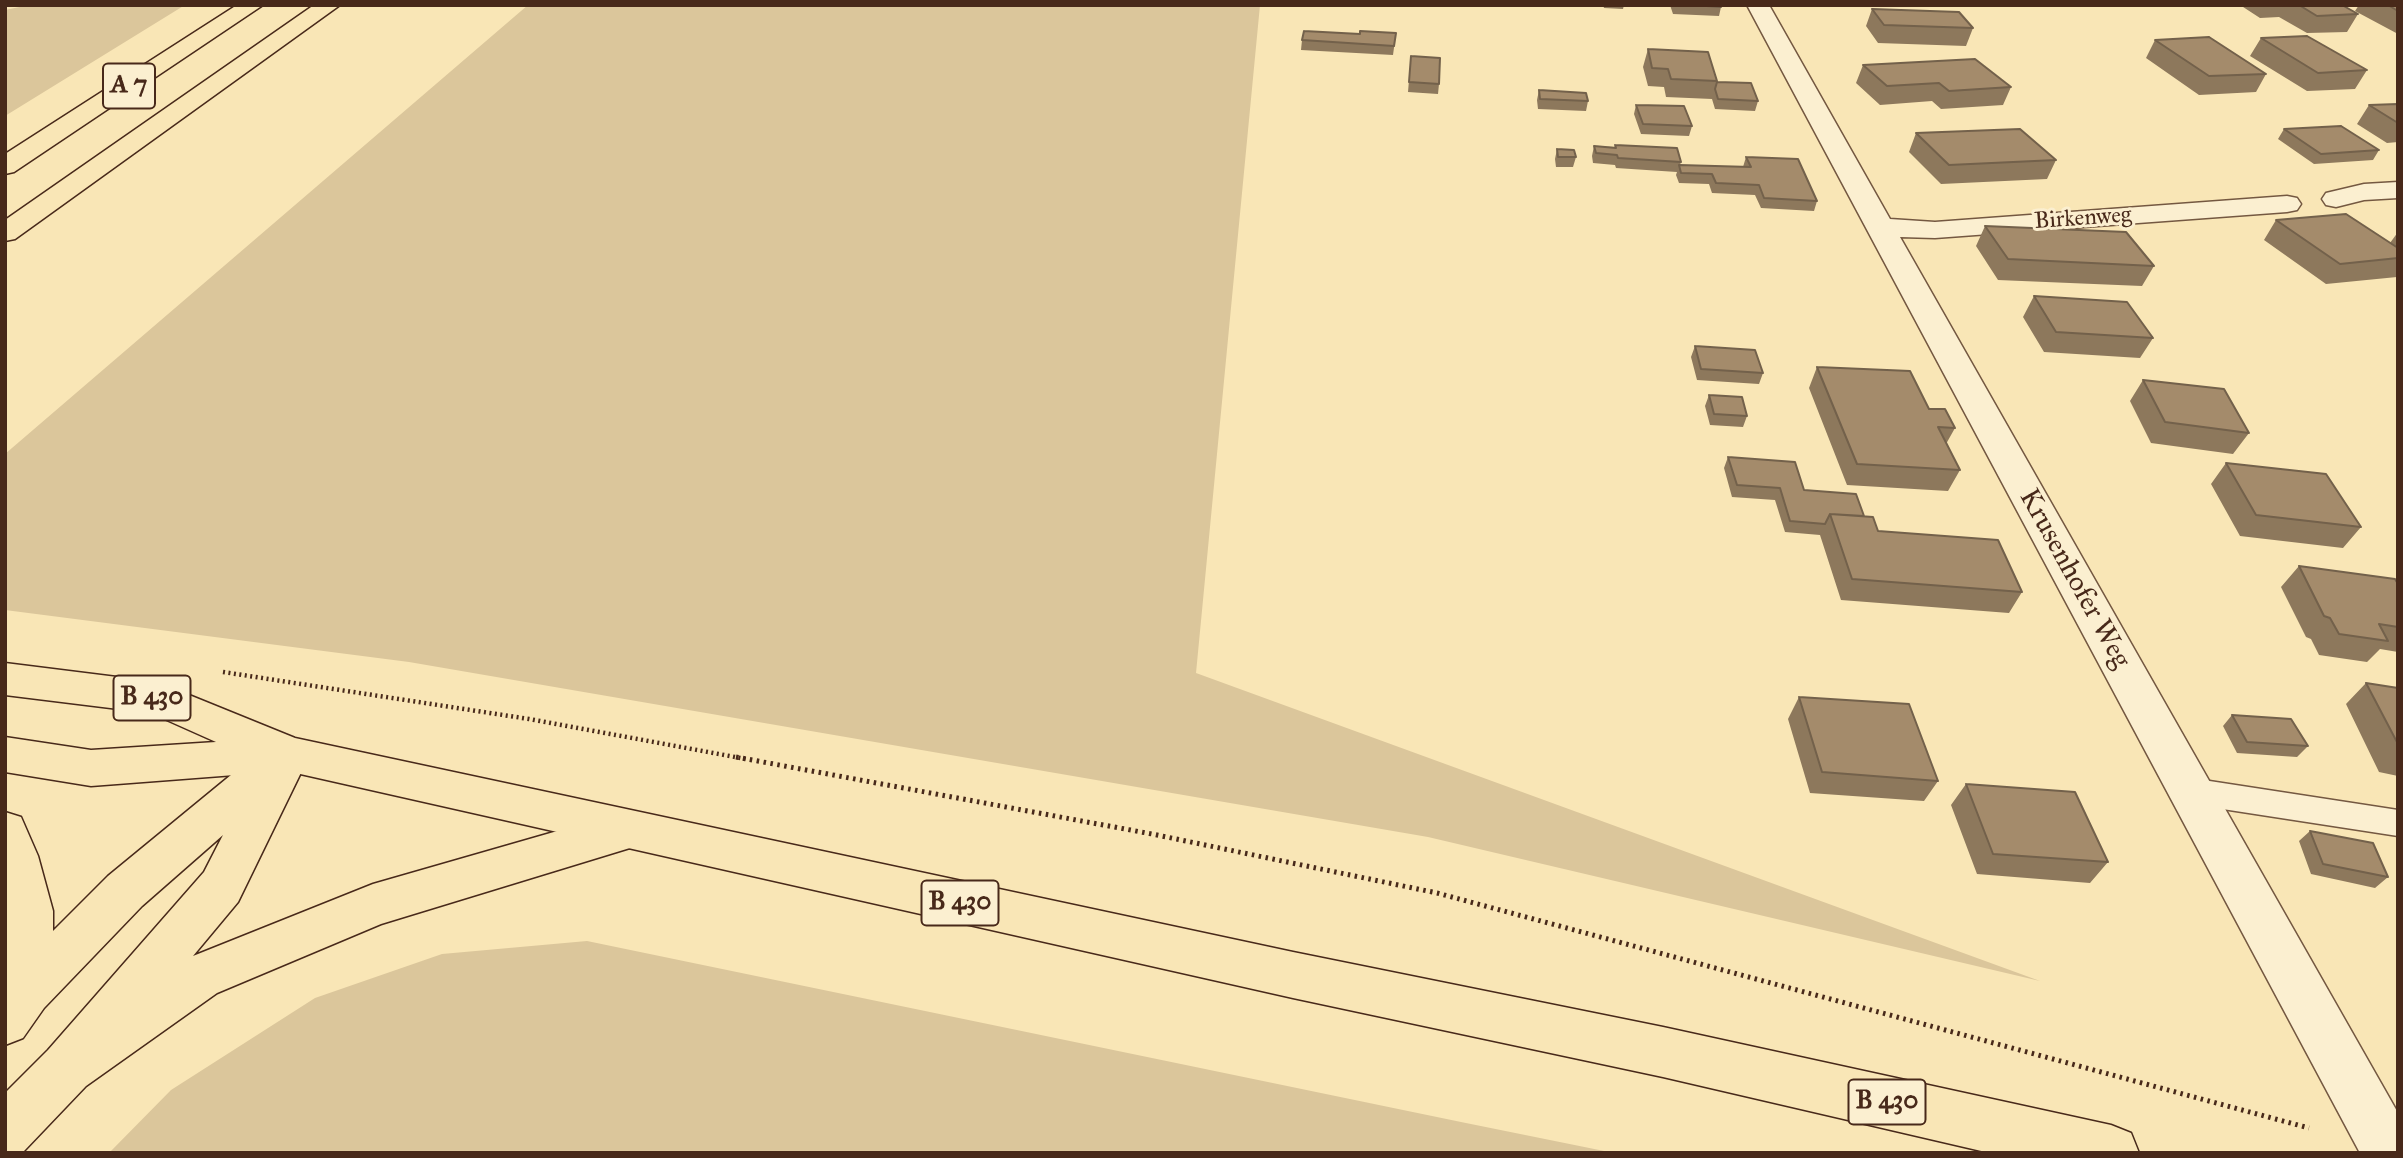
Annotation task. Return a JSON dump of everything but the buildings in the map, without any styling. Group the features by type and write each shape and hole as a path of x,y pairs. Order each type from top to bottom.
{"main road":[{"name":"A 7","path":"5,166 252,5"},
{"name":"A 7","path":"5,233 329,5"},
{"name":"B 430","path":"5,679 157,698 288,754 627,831 1663,1052 2112,1153"},
{"name":"B 430","path":"5,754 91,768 288,754"},
{"path":"15,1006 125,891 288,754"},
{"path":"5,1132 67,1068 221,887 288,754"},
{"path":"5,831 15,856 29,911 15,1006"},
{"path":"67,1068 199,976 373,905 627,831"}],"street":[{"name":"Krusenhofer Weg","path":"1758,5 2388,1151"},
{"path":"2336,199 2364,191 2398,190"},
{"name":"Birkenweg","path":"1879,227 1935,230 2287,204"}],"lane":[{"path":"2190,791 2398,822"}],"path":[{"path":"211,670 543,721 1152,834 1437,893 2388,1151"}],"shaded area":[{"path":"29,5 185,5 5,116 5,10"},
{"path":"528,5 1260,5 1196,673 2040,981 1428,837 409,662 5,610 5,454"},
{"path":"587,941 1614,1153 109,1153 171,1090 315,998 442,954"}]}
